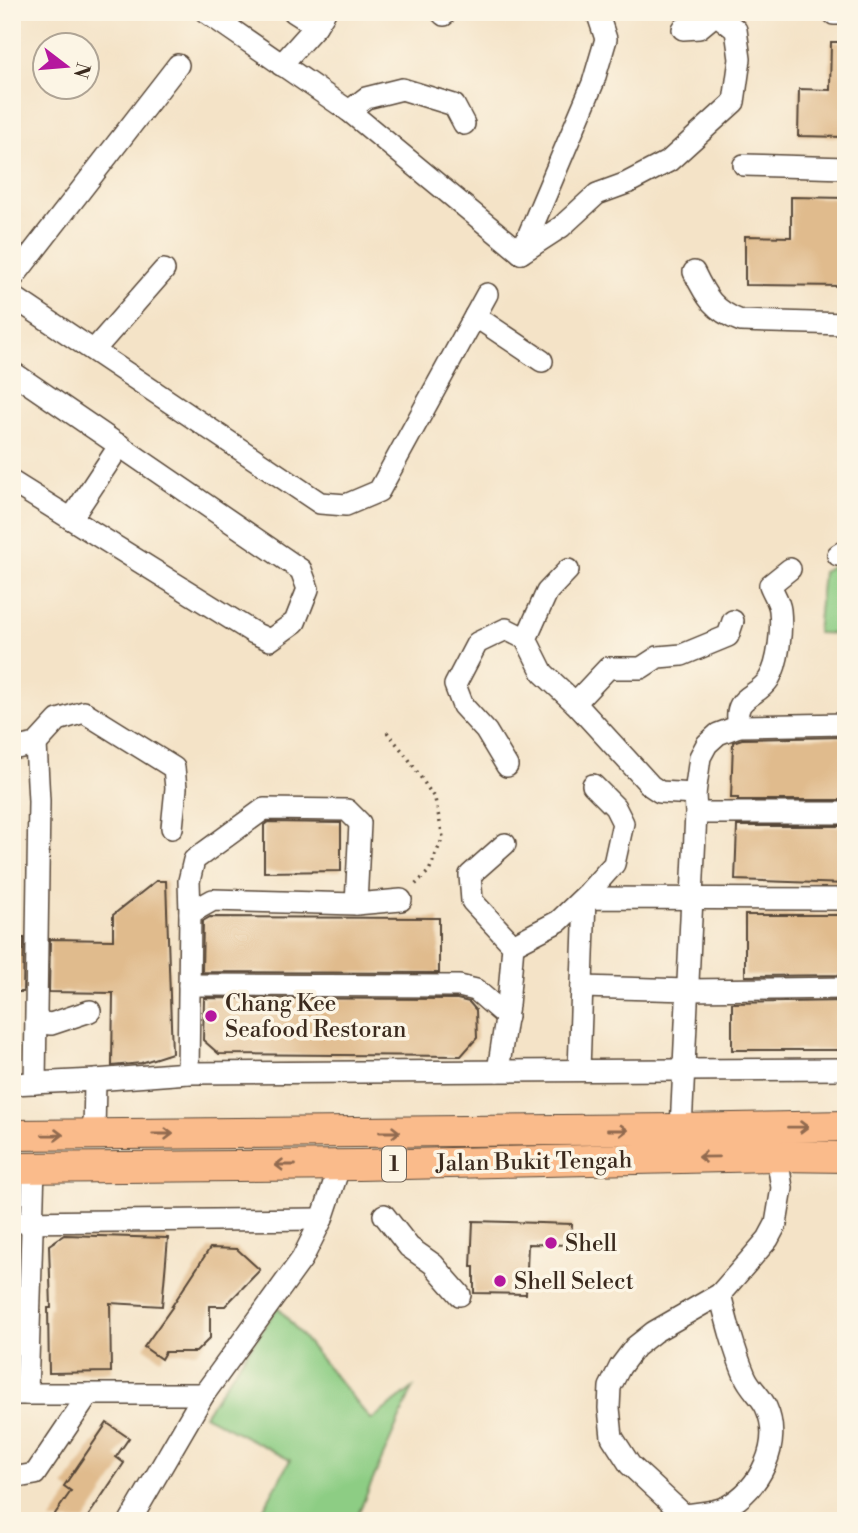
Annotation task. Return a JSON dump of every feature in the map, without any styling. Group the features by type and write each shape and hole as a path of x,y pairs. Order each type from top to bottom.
{"highway":[{"name":"Jalan Bukit Tengah","path":"12,1135 846,1126"},
{"name":"Jalan Bukit Tengah","path":"23,1167 846,1157"}],"street":[{"path":"206,12 349,111 521,253"},
{"path":"281,65 320,19 294,12"},
{"path":"521,253 593,83 606,39 597,12"},
{"path":"521,253 561,227 597,194 627,183 669,161 734,102 740,60 736,30 716,14 699,28 684,29"},
{"path":"12,279 178,65"},
{"path":"349,111 366,98 402,89 454,105 464,124"},
{"path":"744,165 846,168"},
{"path":"94,350 164,270"},
{"path":"694,272 716,307 741,321 846,324"},
{"path":"12,296 320,503 346,505 379,491 487,294"},
{"path":"475,316 542,361"},
{"path":"12,372 301,570 308,589 295,622 270,640 254,634 12,482"},
{"path":"71,519 120,445"},
{"path":"738,726 738,708 764,685 774,666 780,635 780,608 770,585 790,569"},
{"path":"526,639 547,592 568,570"},
{"path":"575,703 608,667 641,668 658,657 682,656 728,636 733,621"},
{"path":"507,766 486,731 463,706 455,685 477,643 506,629 526,639 543,673 575,703 651,786 660,792 696,804 846,813"},
{"path":"12,749 36,744 58,720 84,712 174,768 176,788 172,828"},
{"path":"681,1129 700,757 707,744 718,734 738,726 846,724"},
{"path":"35,1083 39,801 36,744"},
{"path":"513,945 559,921 614,864 624,823 615,807 593,785"},
{"path":"187,1073 189,881 194,860 264,809 347,810 360,823 356,904"},
{"path":"498,1071 507,1017 513,945 472,901 470,875 505,844"},
{"path":"579,1070 585,898 846,899"},
{"path":"190,913 213,900 356,904 401,900"},
{"path":"189,985 460,986 476,990 507,1017"},
{"path":"582,987 688,990 846,988"},
{"path":"36,1023 51,1024 90,1011"},
{"path":"12,1084 187,1073 846,1069"},
{"path":"94,1134 95,1080"},
{"path":"720,1294 730,1336 746,1379 766,1407 772,1429 771,1450 754,1484 742,1496 724,1508 684,1518 630,1465 612,1437 610,1387 620,1367 635,1348 654,1332 720,1294 768,1239 776,1224 782,1188 777,1156"},
{"path":"130,1521 204,1394 302,1259 322,1219 340,1165"},
{"path":"23,1167 20,1394 204,1394"},
{"path":"384,1214 409,1247 433,1264 460,1295"},
{"path":"22,1222 322,1219"},
{"path":"12,1478 35,1474 89,1394"}],"path":[{"path":"387,732 435,799 443,837 429,871 401,900"}],"green space":[{"path":"846,556 846,634 817,633 823,572"},
{"path":"278,1307 371,1420 413,1388 355,1521 257,1521 290,1460 204,1415"}],"building":[{"path":"831,42 846,42 846,137 798,136 799,89 830,90"},
{"path":"791,197 846,198 846,286 745,285 745,236 791,237"},
{"path":"846,737 846,800 731,798 733,742 742,739"},
{"path":"268,822 341,823 341,871 264,872 264,825"},
{"path":"737,826 846,826 846,884 735,880"},
{"path":"156,881 166,881 172,1053 141,1063 112,1066 113,993 49,992 50,939 113,940 113,915"},
{"path":"745,915 846,915 846,975 745,976"},
{"path":"210,917 439,918 439,973 202,972 203,921"},
{"path":"12,938 24,938 23,992 12,992"},
{"path":"204,998 457,999 469,1002 476,1010 477,1038 461,1056 219,1054 203,1040"},
{"path":"846,1001 846,1050 732,1050 732,1003"},
{"path":"473,1221 572,1224 571,1245 528,1244 526,1294 474,1293 474,1267 471,1267"},
{"path":"64,1235 168,1238 162,1306 110,1303 111,1372 49,1373 49,1245"},
{"path":"210,1248 237,1249 260,1270 225,1306 210,1306 210,1338 196,1352 165,1352 161,1359 144,1347"},
{"path":"107,1423 129,1438 116,1457 124,1463 85,1521 50,1521 71,1491 64,1486"}],"place":[{"name":"Chang Kee Seafood Restoran","path":"211,1016"},
{"name":"Shell","path":"551,1243"},
{"name":"Shell Select","path":"500,1281"}]}
